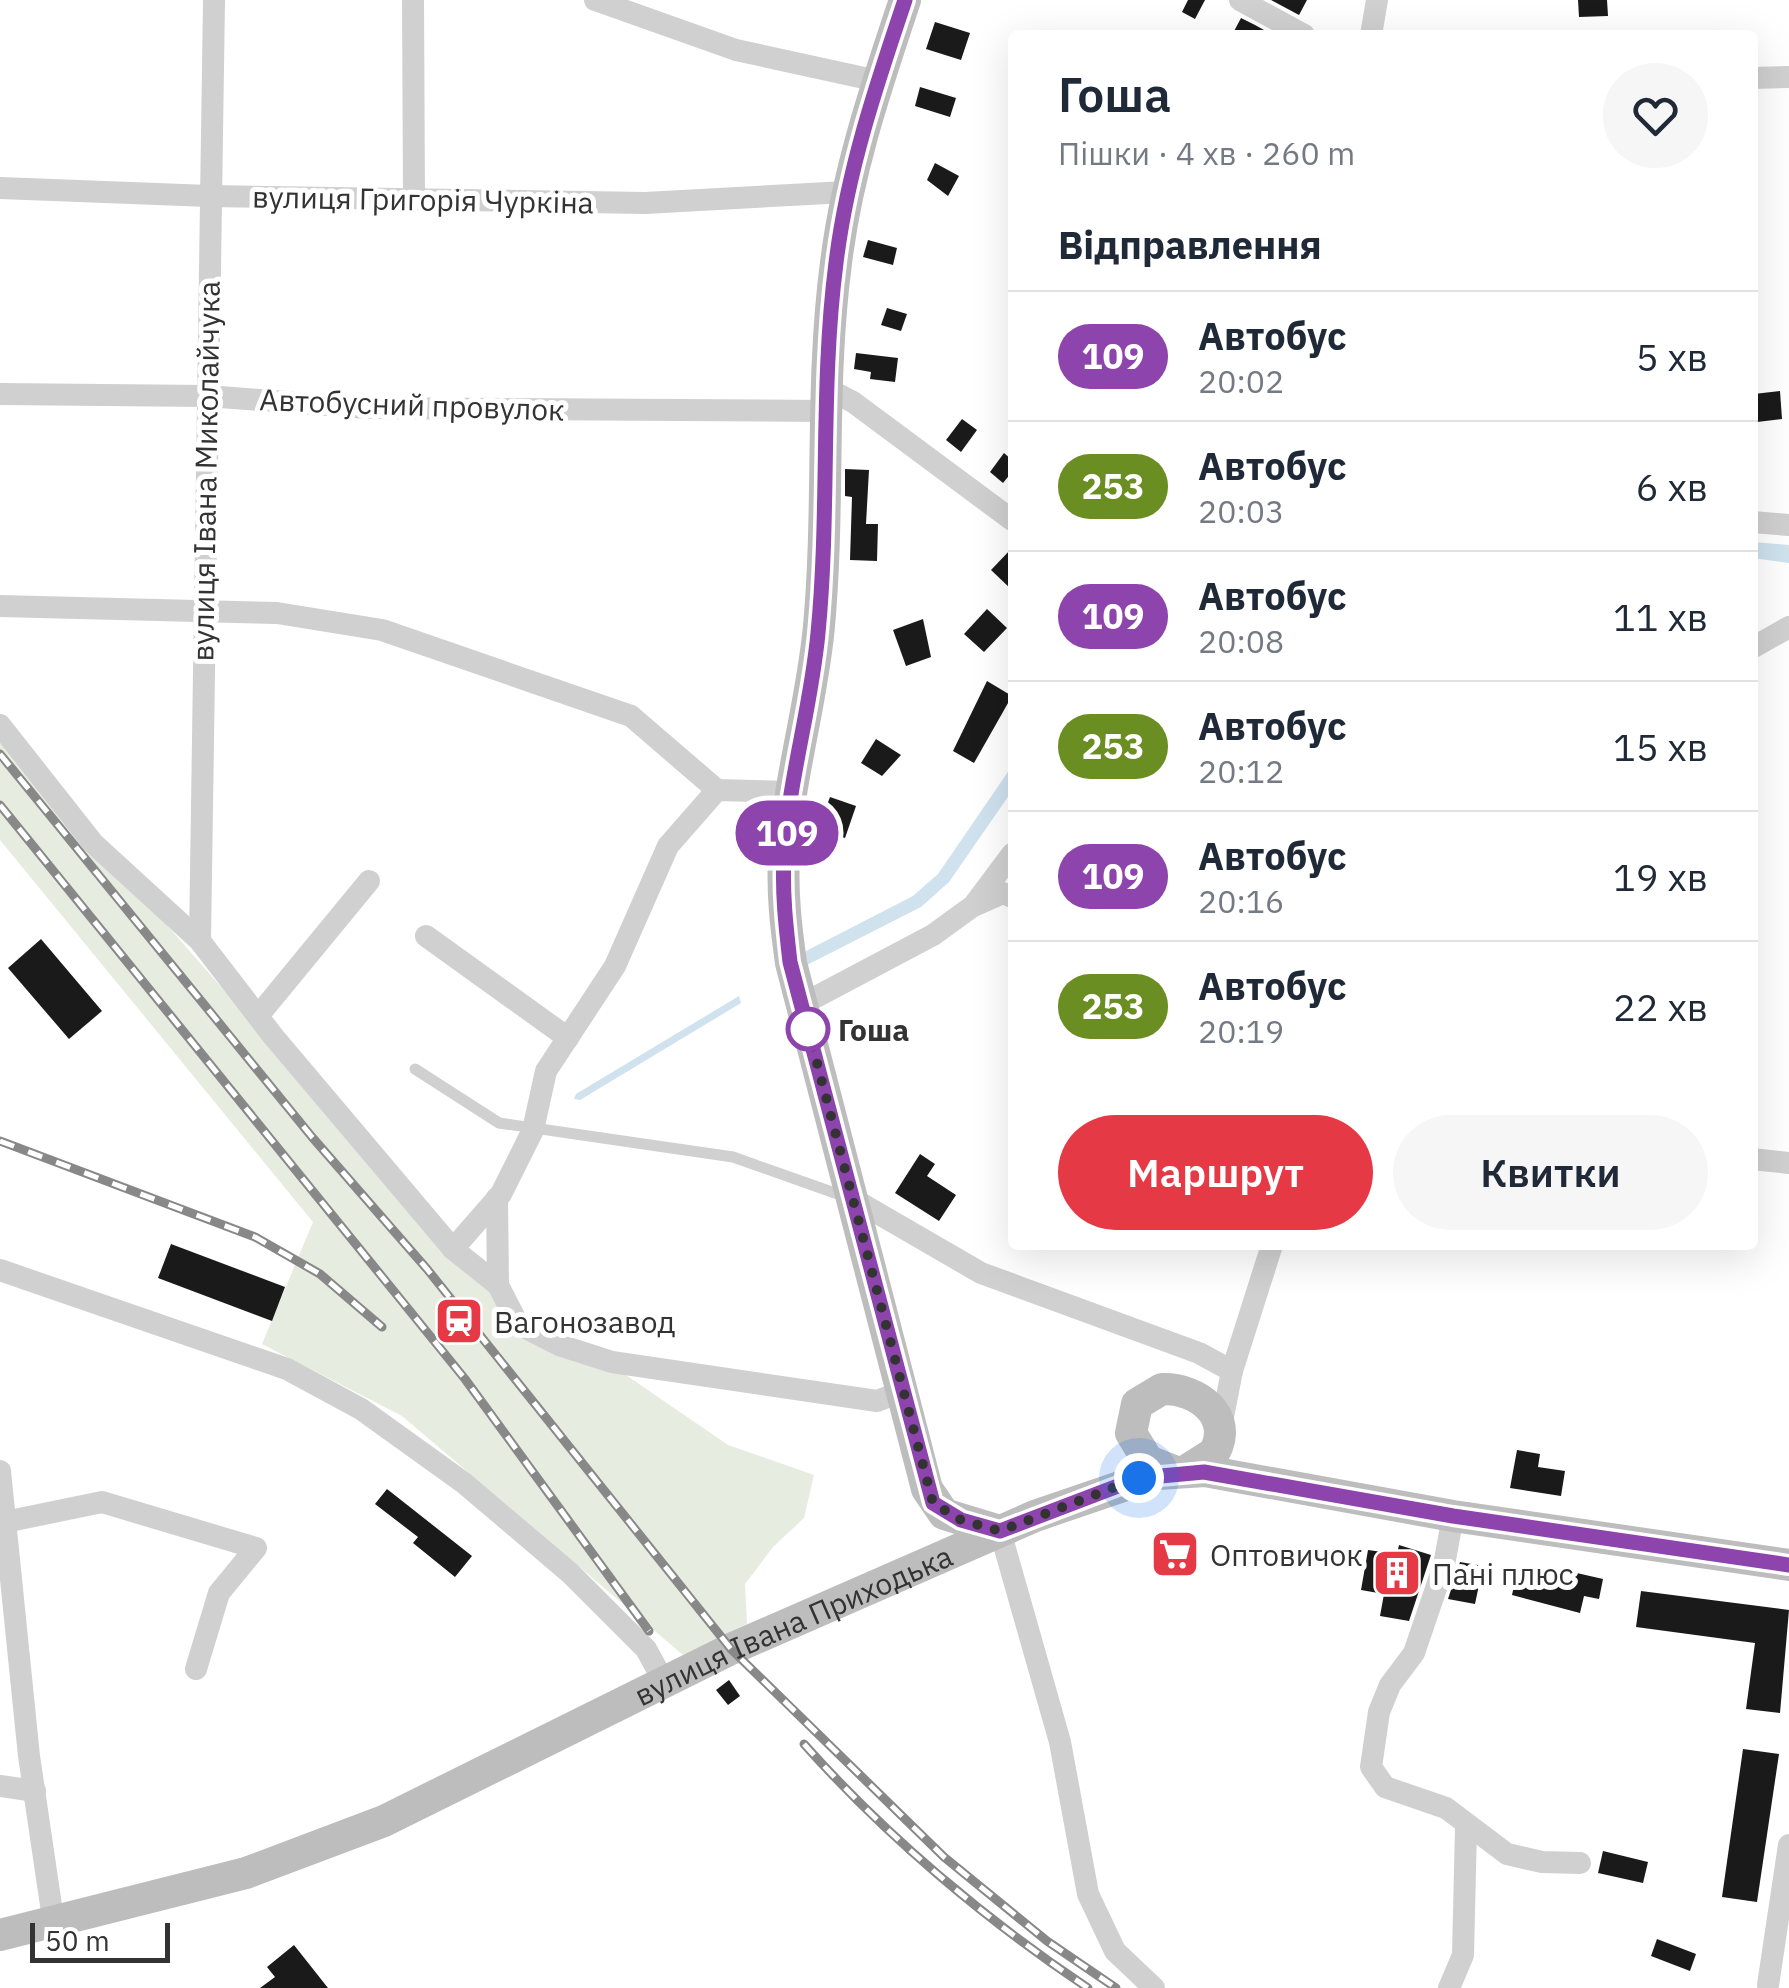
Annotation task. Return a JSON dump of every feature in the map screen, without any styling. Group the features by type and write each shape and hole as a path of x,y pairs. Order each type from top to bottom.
{"main road":[{"path":"905,0 846,192 825,399 820,610 814,687 791,792 784,912 800,998 933,1503 961,1520 1000,1531"},
{"path":"1221,1433 1209,1458 1180,1472 1154,1466 1136,1444 1130,1424 1137,1404 1162,1389 1195,1395 1212,1408 1234,1461 1266,1483"},
{"path":"1116,1485 1130,1469 1136,1444"},
{"name":"вулиця Івана Приходька","path":"0,1934 246,1874 384,1821 664,1682 1000,1531 1116,1485 1180,1472 1789,1565"}],"street":[{"name":"вулиця Івана Миколайчука","path":"200,941 214,0"},
{"path":"413,0 414,197"},
{"path":"595,0 736,50 878,81"},
{"path":"1240,0 1295,30"},
{"path":"1372,30 1377,0"},
{"path":"1758,78 1789,77"},
{"name":"вулиця Григорія Чуркіна","path":"0,188 209,196 645,203 846,192"},
{"name":"Автобусний провулок","path":"0,394 207,396 367,408 825,399"},
{"path":"825,399 854,402 1008,513"},
{"path":"1758,522 1789,525"},
{"path":"0,606 277,613 382,630 631,716 717,790 791,792"},
{"path":"1758,645 1789,627"},
{"path":"0,726 94,843 200,941 453,1249 498,1286 518,1324 559,1346 612,1362 877,1401 903,1391"},
{"path":"453,1249 498,1198 533,1130 546,1071 615,966 668,846 717,790"},
{"path":"973,906 1008,859"},
{"path":"258,1016 370,881"},
{"path":"800,998 814,998 933,935 973,906 1004,894 1008,896"},
{"path":"426,936 568,1038"},
{"path":"1758,1159 1789,1162"},
{"path":"498,1198 498,1286"},
{"path":"855,1200 981,1274 1199,1353 1232,1371"},
{"path":"1221,1433 1232,1371 1270,1250"},
{"path":"0,1270 288,1369 362,1408 464,1482 570,1574 646,1649 664,1682"},
{"path":"0,1471 2,1523 53,1919"},
{"path":"2,1523 102,1502 256,1548 219,1593 196,1670"},
{"path":"1453,1516 1444,1564 1414,1654 1390,1685 1379,1712 1371,1767 1385,1786 1446,1808 1466,1827 1508,1854 1526,1860 1580,1863"},
{"path":"1000,1531 1060,1742 1088,1894 1116,1951 1154,1988"},
{"path":"0,1786 35,1791"},
{"path":"1449,1988 1463,1955 1466,1827"},
{"path":"1770,1987 1789,1845"}],"lane":[{"path":"415,1069 499,1123 733,1156 855,1200"}],"shaded area":[{"path":"0,734 478,1281 496,1292 514,1331 623,1373 728,1445 814,1475 804,1518 773,1547 745,1584 747,1624 683,1655 402,1416 262,1344 313,1222 0,840"}],"water":[{"path":"1758,542 1789,545 1789,563 1758,559"},
{"path":"1008,772 1008,797 949,882 921,907 805,966 806,951 913,896 938,874"},
{"path":"739,996 741,1003 580,1100 574,1099 576,1094"}],"building":[{"path":"1188,0 1205,0 1195,19 1182,12"},
{"path":"1271,0 1307,0 1299,15"},
{"path":"1578,0 1607,0 1608,16 1579,17"},
{"path":"1241,18 1264,30 1235,30"},
{"path":"935,22 970,33 961,60 926,49"},
{"path":"920,87 956,98 950,117 915,106"},
{"path":"935,163 959,176 948,196 927,180"},
{"path":"868,240 897,248 893,265 863,257"},
{"path":"887,308 907,314 901,331 881,325"},
{"path":"856,353 898,358 895,382 870,379 871,372 854,369"},
{"path":"1780,391 1782,419 1758,422 1758,394"},
{"path":"962,419 977,430 961,452 946,440"},
{"path":"1004,453 1008,456 1008,477 1003,483 990,472"},
{"path":"845,469 869,470 866,524 878,524 877,561 850,560 852,497 845,496"},
{"path":"1008,552 1008,586 991,570"},
{"path":"987,609 1007,628 984,652 964,634"},
{"path":"923,619 931,657 906,666 893,630"},
{"path":"987,681 1008,694 1008,703 974,763 953,751"},
{"path":"876,739 901,755 882,776 861,763"},
{"path":"830,797 856,806 845,838 818,829"},
{"path":"41,939 102,1011 69,1039 8,968"},
{"path":"920,1154 935,1164 927,1176 956,1195 939,1221 895,1193"},
{"path":"171,1244 285,1287 272,1321 158,1278"},
{"path":"1517,1450 1540,1454 1538,1467 1565,1471 1561,1496 1510,1488"},
{"path":"387,1489 472,1556 455,1577 413,1543 418,1537 375,1504"},
{"name":"Оптовичок","path":"1162,1543 1189,1544 1189,1565 1161,1565"},
{"name":"Пані плюс","path":"1399,1545 1431,1555 1409,1621 1380,1616 1384,1594 1361,1590 1368,1550 1397,1554"},
{"path":"1460,1562 1483,1566 1475,1604 1448,1599"},
{"path":"1568,1571 1603,1579 1599,1599 1584,1596 1580,1613 1512,1595 1517,1572 1565,1581"},
{"path":"1641,1591 1789,1610 1780,1713 1746,1709 1755,1643 1636,1627"},
{"path":"729,1680 740,1696 728,1705 716,1690"},
{"path":"1743,1749 1779,1754 1757,1902 1722,1897"},
{"path":"1603,1851 1648,1862 1643,1883 1598,1873"},
{"path":"1657,1939 1696,1954 1690,1971 1651,1956"},
{"path":"294,1945 328,1988 260,1988 275,1977 267,1967"}],"railway":[{"path":"0,754 312,1137 427,1269 731,1649 944,1857 1047,1941 1116,1988"},
{"path":"0,805 465,1379 649,1631"},
{"path":"0,1141 255,1237 320,1274 382,1327"},
{"path":"804,1744 938,1875 1088,1988"}],"bus line":[{"name":"109","path":"905,0 846,192 835,266 814,687 791,792 784,858 784,912 790,962 933,1503 944,1514 1000,1531 1139,1478 1204,1472 1453,1516 1789,1565"}],"place":[{"name":"Гоша","path":"808,1029"},
{"name":"Вагонозавод","path":"459,1321"},
{"name":"Оптовичок","path":"1175,1554"},
{"name":"Пані плюс","path":"1397,1573"}],"route":[{"path":"808,1029 933,1503 944,1514 1000,1531 1139,1478"}]}
